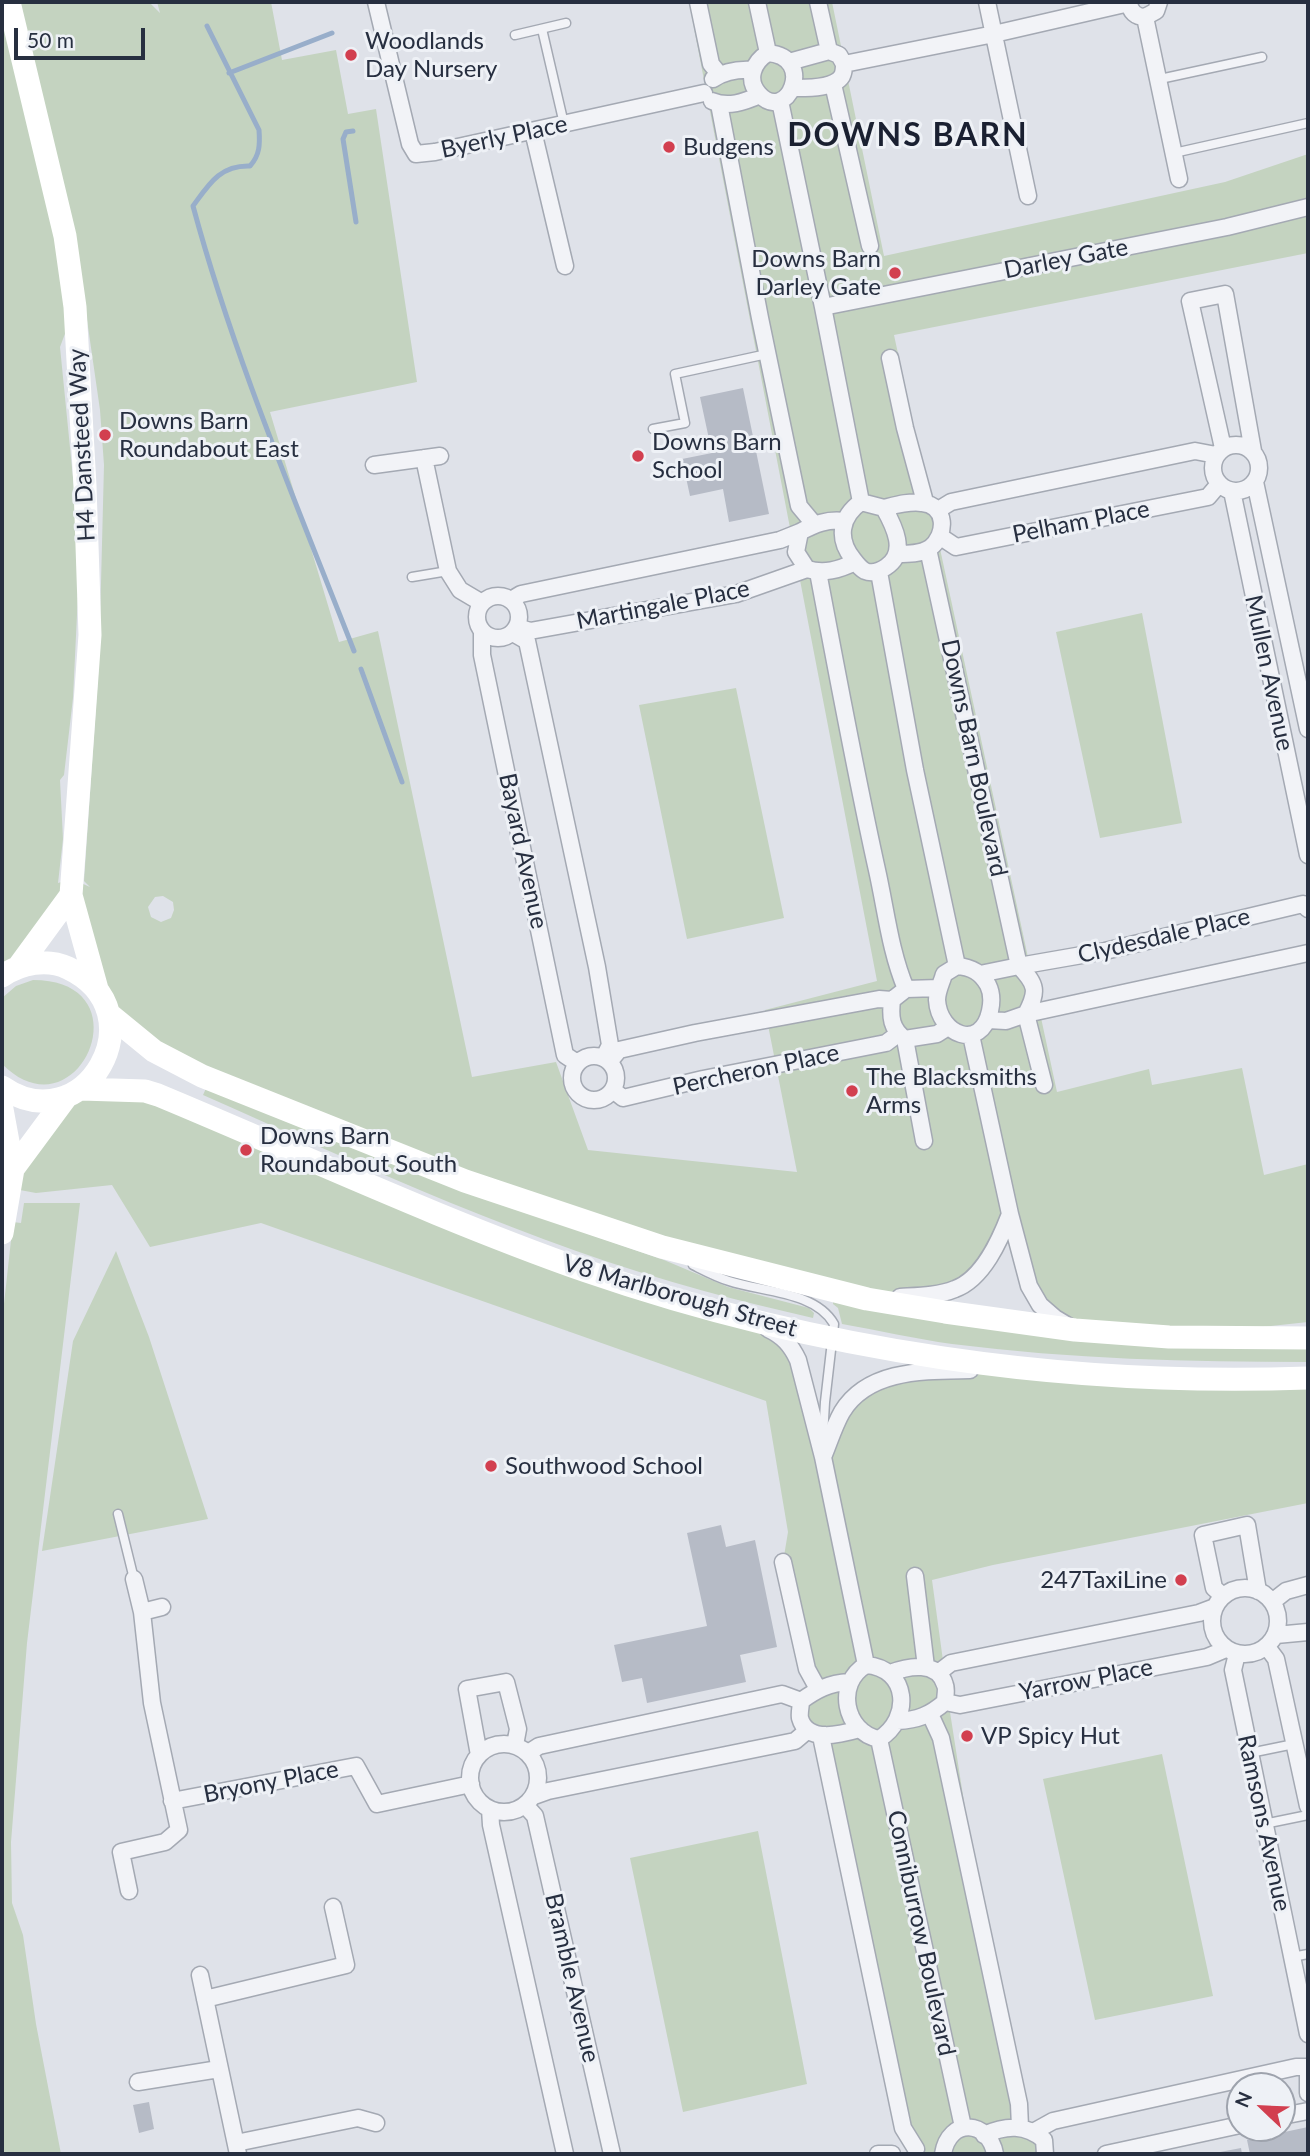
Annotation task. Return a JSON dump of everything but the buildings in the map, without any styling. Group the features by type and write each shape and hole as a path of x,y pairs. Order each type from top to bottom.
{"main road":[{"name":"H4 Dansteed Way","path":"9,2 65,236 75,307 90,635 72,887 97,989 110,1015"},
{"path":"7,972 72,887"},
{"path":"7,972 40,962 62,965 82,974 97,989"},
{"path":"12,1172 74,1093 96,1075 107,1056 111,1036 110,1015"},
{"name":"V8 Marlborough Street","path":"110,1015 171,1062 202,1076 465,1181 662,1247 878,1300 945,1312 1075,1330 1169,1337 1308,1338"},
{"name":"V8 Marlborough Street","path":"2,1087 12,1094 30,1100 48,1101 74,1093 145,1091 448,1219 587,1271 750,1320 939,1364 1135,1377 1242,1380 1308,1378"},
{"path":"2,1109 12,1172 2,1233"}],"street":[{"name":"Byerly Place","path":"376,2 410,144 416,154 704,93"},
{"path":"698,2 711,64 720,75"},
{"path":"757,2 768,53"},
{"path":"818,2 830,51"},
{"path":"987,2 1028,196"},
{"path":"845,64 1129,3 1135,15 1145,18 1156,11 1159,2"},
{"path":"1145,18 1179,179"},
{"path":"789,62 830,51 839,55 845,64 842,76 833,84 808,89 793,88"},
{"path":"768,53 778,54 789,62 794,74 793,88 788,97 780,101 768,101 752,83 753,70 758,59 768,53"},
{"path":"753,70 740,69 720,75 710,81 704,93 719,104 734,104 760,95"},
{"path":"833,84 870,246"},
{"path":"780,101 860,502"},
{"path":"719,104 799,506 807,528 796,552 813,570 895,961 906,989"},
{"path":"533,131 565,266"},
{"name":"Darley Gate","path":"823,307 1227,228 1308,208"},
{"path":"1225,294 1253,451 1260,466 1255,482 1242,491 1225,488 1213,469 1220,452 1190,301 1225,294"},
{"path":"890,358 905,428 931,506 943,522 941,537 928,549 897,554"},
{"path":"1220,452 1238,444 1253,451"},
{"name":"Pelham Place","path":"884,508 898,504 931,506 1195,452 1220,452"},
{"path":"374,465 432,457 448,571 460,590 482,603"},
{"name":"Mullen Avenue","path":"1255,482 1308,729"},
{"name":"Pelham Place","path":"941,537 956,547 1209,497 1225,488"},
{"name":"Mullen Avenue","path":"1225,488 1308,855"},
{"path":"860,502 884,508 895,530 897,554 890,565 879,572 864,571 847,550 843,536 844,521 849,510 860,502"},
{"name":"Martingale Place","path":"512,600 521,594 780,540 832,519 844,521"},
{"name":"Downs Barn Boulevard","path":"928,549 1019,966 1032,981 1035,996 1026,1014"},
{"name":"Martingale Place","path":"515,630 530,631 736,594 813,570 842,569 855,562"},
{"path":"879,572 915,770 957,966"},
{"path":"500,596 512,600 519,611 515,630 499,639 482,632 478,626 477,613 482,603 500,596"},
{"name":"Bayard Avenue","path":"515,630 527,641 544,716 597,967 610,1045 607,1059"},
{"name":"Bayard Avenue","path":"482,632 484,667 565,1055 577,1063"},
{"name":"Clydesdale Place","path":"980,974 1105,951 1303,905 1308,909"},
{"name":"Clydesdale Place","path":"988,1020 1006,1021 1026,1014 1308,953"},
{"path":"957,966 969,966 980,974 989,986 992,1000 988,1020 980,1031 971,1035 960,1035 948,1027 937,999 944,974 957,966"},
{"path":"924,1140 901,1037 890,1018 892,1000 906,989 939,988"},
{"name":"Percheron Place","path":"607,1059 619,1050 695,1033 879,999 892,1000"},
{"path":"1026,1014 1044,1085"},
{"path":"901,1037 937,1034 948,1027"},
{"path":"971,1035 1010,1214 1029,1286 1040,1305 1075,1330"},
{"name":"Percheron Place","path":"613,1090 623,1098 703,1079 886,1043 901,1037"},
{"path":"593,1055 607,1059 617,1076 613,1090 599,1100 582,1097 572,1081 577,1063 593,1055"},
{"path":"878,1300 956,1289 978,1270 998,1245 1010,1214"},
{"path":"750,1320 779,1334 791,1346 798,1360 823,1457 866,1665"},
{"path":"823,1457 843,1411 861,1391 884,1378 939,1364"},
{"path":"1258,1591 1247,1525 1203,1535 1219,1602 1213,1630 1218,1640 1232,1651 1254,1654 1271,1641 1308,1632"},
{"path":"783,1562 807,1668 818,1689"},
{"path":"897,1721 913,1720 930,1714 945,1702 946,1685 932,1670 915,1576"},
{"name":"Bryony Place","path":"129,1891 121,1852 164,1842 179,1830 152,1703 142,1612 134,1579"},
{"path":"1272,1602 1286,1591 1308,1585"},
{"path":"1219,1602 1235,1590 1246,1588 1258,1591 1272,1602 1277,1612 1271,1641"},
{"name":"Yarrow Place","path":"890,1673 904,1668 932,1670 951,1663 1199,1613 1219,1602"},
{"path":"142,1612 162,1607"},
{"name":"Ramsons Avenue","path":"1271,1641 1308,1807"},
{"name":"Yarrow Place","path":"945,1702 960,1705 1232,1651"},
{"name":"Ramsons Avenue","path":"1232,1651 1233,1670 1264,1824 1300,1956 1308,2034"},
{"path":"866,1665 879,1666 890,1673 899,1685 902,1703 897,1721 892,1732 879,1739 869,1737 860,1729 851,1717 848,1702 849,1682 856,1671 866,1665"},
{"path":"479,1755 467,1689 506,1682 521,1749 535,1763 538,1773 538,1785 529,1801"},
{"path":"801,1701 818,1689 849,1682"},
{"path":"801,1701 782,1694 539,1746 521,1749 495,1745 479,1755 470,1774 471,1784 474,1794 489,1809 508,1812 548,1791 795,1741 815,1733 860,1729"},
{"path":"801,1701 800,1718 815,1733 903,2128 912,2151 944,2149 953,2133 963,2127 974,2127 985,2135 995,2154"},
{"path":"930,1714 941,1738 950,1777 1019,2104 1028,2129 1044,2140 1045,2154"},
{"name":"Conniburrow Boulevard","path":"879,1739 963,2127"},
{"name":"Bryony Place","path":"172,1801 356,1766 377,1804 471,1784"},
{"name":"Bramble Avenue","path":"529,1801 535,1816 612,2154"},
{"name":"Bramble Avenue","path":"489,1809 565,2154"},
{"path":"205,1999 345,1965 333,1907"},
{"path":"200,1975 237,2149 358,2118 376,2123"},
{"path":"985,2135 996,2129 1028,2129 1053,2121 1296,2067 1308,2067"},
{"path":"138,2082 219,2068"},
{"path":"1308,2073 1308,2092"},
{"path":"1107,2154 1226,2129"},
{"path":"878,2154 892,2154"}],"lane":[{"path":"514,35 566,23"},
{"path":"542,29 564,124"},
{"path":"1160,79 1262,57"},
{"path":"1174,153 1308,123"},
{"path":"653,429 685,423 675,373 768,354"},
{"path":"412,577 448,571"},
{"path":"662,1247 712,1275 806,1300 828,1313 834,1324 834,1339 825,1402 823,1457"},
{"path":"118,1514 134,1579"},
{"path":"1250,1753 1294,1744"},
{"path":"1264,1824 1308,1815"}],"green space":[{"path":"2,2 149,2 160,13 157,2 271,2 282,60 336,50 348,114 376,109 417,382 270,412 339,642 378,631 472,1077 556,1062 588,1150 797,1172 765,1010 877,981 689,2 832,2 884,256 1225,182 1308,154 1308,253 894,335 1057,1092 1149,1069 1152,1085 1242,1068 1264,1175 1308,1164 1308,1322 1169,1337 1075,1330 1040,1305 1010,1216 998,1245 956,1289 867,1299 662,1247 202,1076 110,1015 71,896 2,974","holes":["85,306 100,410 104,465 99,662 84,881 90,887 72,879 58,883 63,839 60,780 64,775 73,698 78,594 74,488 60,347 75,307","163,896 173,902 174,910 171,918 161,922 151,917 148,907 155,897"]},
{"path":"1142,613 1182,823 1100,838 1056,632"},
{"path":"736,688 784,918 687,939 639,705"},
{"path":"33,980 68,987 87,1004 94,1027 89,1050 76,1071 55,1083 30,1082 2,1064 2,998 16,986"},
{"path":"208,1084 496,1202 664,1260 728,1287 809,1308 814,1313 813,1318 639,1272 512,1227 203,1095"},
{"path":"145,1091 694,1305 791,1346 823,1456 861,1391 938,1371 1308,1378 1308,1503 993,1565 932,1580 1010,2098 1041,2154 909,2154 909,2116 820,1744 782,1694 818,1689 783,1562 788,1532 766,1401 261,1223 150,1247 112,1185 36,1193 9,1188 12,1168 67,1096"},
{"path":"24,1203 80,1203 27,1643 11,1842 12,1903 23,1935 36,2024 61,2154 2,2154 2,1322 13,1222 21,1223"},
{"path":"116,1251 149,1337 208,1519 42,1551 73,1341"},
{"path":"833,1299 1308,1343 1308,1362 1130,1359 952,1344 842,1324"},
{"path":"1162,1754 1213,1996 1095,2020 1043,1779"},
{"path":"758,1831 807,2084 683,2112 630,1858"}],"waterway":[{"path":"207,26 259,130 259,145 256,158 250,166 223,172 210,183 193,206 209,263 247,375 354,651"},
{"path":"229,73 332,33"},
{"path":"353,131 346,132 343,139 356,222"},
{"path":"361,669 402,782"}],"place":[{"name":"Woodlands Day Nursery","path":"351,55"},
{"name":"Budgens","path":"669,147"},
{"name":"Downs Barn Darley Gate","path":"895,273"},
{"name":"Downs Barn Roundabout East","path":"105,435"},
{"name":"Downs Barn School","path":"638,456"},
{"name":"The Blacksmiths Arms","path":"852,1091"},
{"name":"Downs Barn Roundabout South","path":"246,1150"},
{"name":"Southwood School","path":"491,1466"},
{"name":"247TaxiLine","path":"1181,1580"},
{"name":"VP Spicy Hut","path":"967,1736"}],"district":[{"name":"DOWNS BARN","path":"908,136"}]}
